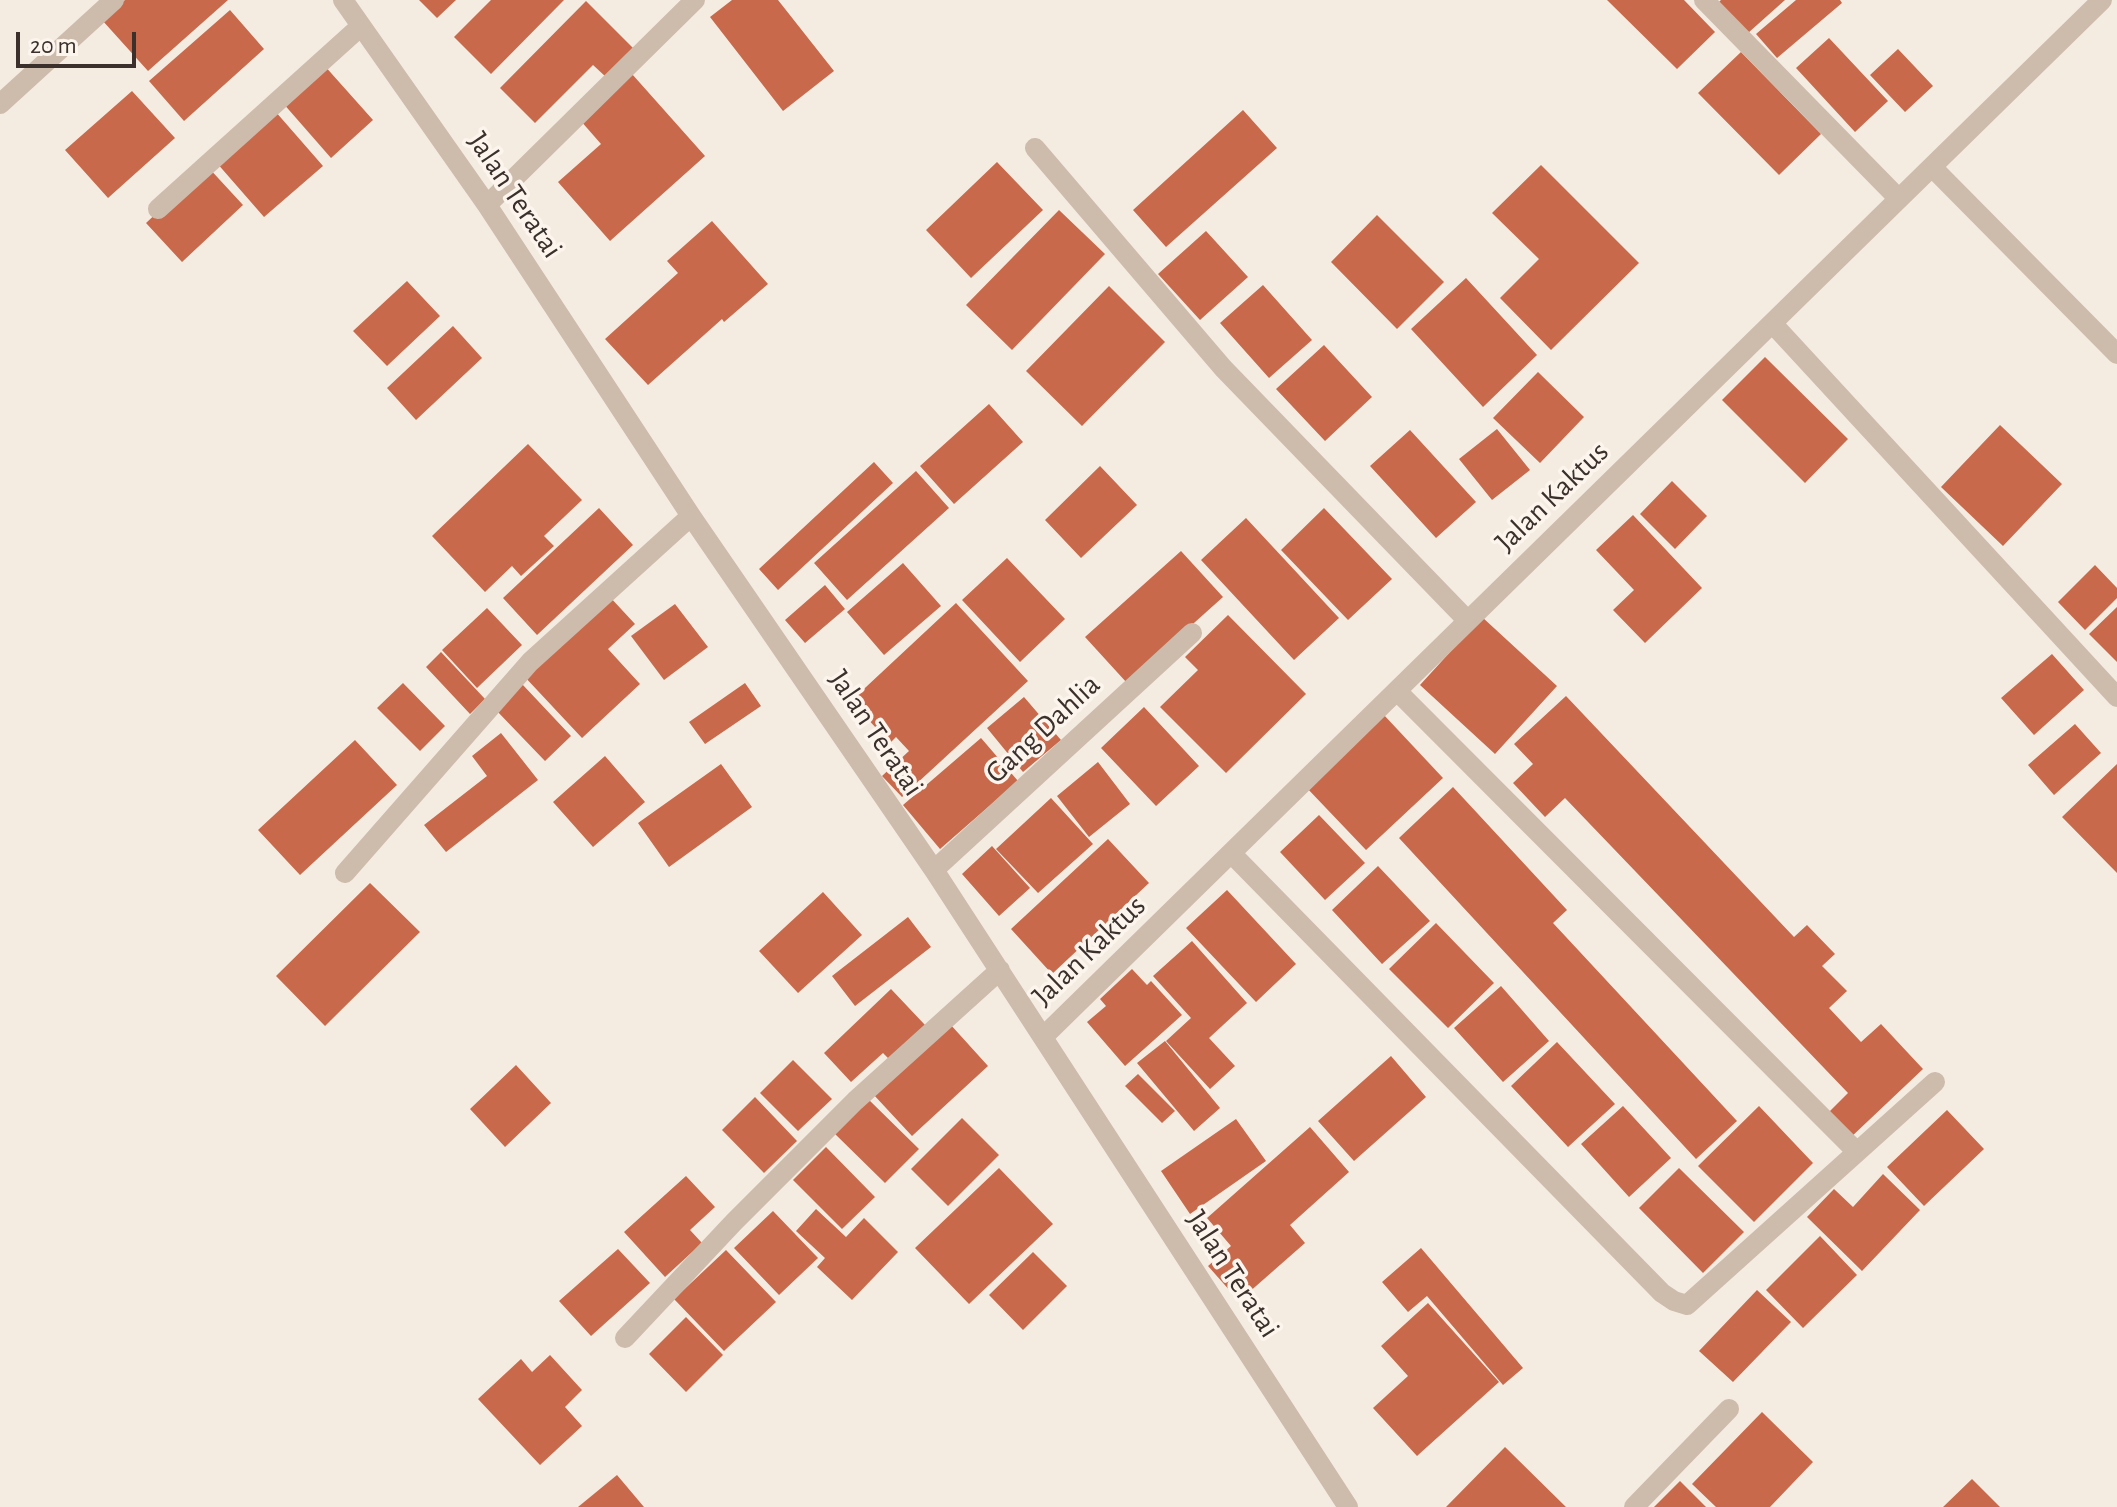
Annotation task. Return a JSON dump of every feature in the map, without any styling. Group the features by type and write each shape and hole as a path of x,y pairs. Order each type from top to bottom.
{"street":[{"path":"0,104 114,0"},
{"name":"Jalan Teratai","path":"343,0 487,205 691,516 934,870 1348,1507"},
{"path":"487,205 695,0"},
{"path":"1704,0 1899,199"},
{"name":"Jalan Kaktus","path":"1043,1037 2102,0"},
{"path":"158,209 361,26"},
{"path":"1035,148 1223,368 1468,621"},
{"path":"1932,167 2117,354"},
{"path":"1772,323 2117,697"},
{"path":"345,873 530,662 691,516"},
{"name":"Gang Dahlia","path":"934,870 1192,633"},
{"path":"1397,691 1857,1152"},
{"path":"1231,853 1662,1293 1674,1301 1687,1305 1935,1082"},
{"path":"625,1338 734,1222 855,1101 1000,970"},
{"path":"1634,1507 1729,1409"}],"building":[{"path":"125,0 228,0 148,71 102,20"},
{"path":"419,0 456,0 437,18"},
{"path":"491,0 564,0 491,74 454,37"},
{"path":"732,0 778,0 834,71 783,111 710,17"},
{"path":"1607,0 1684,0 1715,32 1677,69"},
{"path":"1785,0 1748,33 1719,2"},
{"path":"1796,0 1840,0 1842,3 1777,58 1756,34"},
{"path":"586,1 634,49 606,77 593,65 535,123 500,88"},
{"path":"230,10 264,49 184,121 149,81"},
{"path":"1829,38 1888,101 1855,132 1796,68"},
{"path":"1898,49 1933,86 1905,112 1870,75"},
{"path":"1741,52 1821,134 1779,175 1698,93"},
{"path":"323,64 373,120 331,158 282,102"},
{"path":"632,74 705,156 610,241 558,182 601,144 580,120"},
{"path":"132,91 175,138 108,198 65,150"},
{"path":"1243,110 1277,148 1166,247 1133,210"},
{"path":"275,111 323,166 264,217 216,162"},
{"path":"997,162 1043,210 971,278 926,230"},
{"path":"1541,165 1639,263 1551,350 1500,298 1539,259 1492,213"},
{"path":"207,166 243,205 182,262 146,223"},
{"path":"1059,210 1105,254 1012,350 966,305"},
{"path":"1377,215 1444,282 1397,329 1331,262"},
{"path":"712,221 768,284 724,322 722,319 648,385 605,339 678,273 667,261"},
{"path":"1206,231 1248,277 1200,320 1158,274"},
{"path":"1466,278 1537,355 1483,407 1411,329"},
{"path":"407,281 440,316 387,366 353,331"},
{"path":"1263,285 1312,340 1269,378 1220,323"},
{"path":"1109,286 1165,342 1082,426 1026,371"},
{"path":"453,326 482,358 416,420 387,388"},
{"path":"1324,345 1372,397 1325,441 1276,389"},
{"path":"1765,357 1848,439 1805,483 1722,400"},
{"path":"1538,372 1584,417 1540,463 1493,418"},
{"path":"989,404 1023,442 954,504 920,466"},
{"path":"2000,425 2062,484 2003,546 1941,487"},
{"path":"1497,429 1530,470 1492,500 1459,459"},
{"path":"1410,430 1476,502 1436,538 1370,466"},
{"path":"528,444 582,500 544,536 554,546 521,576 512,566 485,592 432,536"},
{"path":"874,462 893,483 778,590 759,569"},
{"path":"1100,466 1137,505 1081,558 1045,520"},
{"path":"916,471 949,508 847,600 814,563"},
{"path":"1672,481 1707,516 1675,549 1640,514"},
{"path":"599,508 633,545 537,635 503,598"},
{"path":"1324,508 1392,579 1348,620 1281,550"},
{"path":"1633,515 1702,588 1645,643 1613,610 1634,590 1596,550"},
{"path":"1246,518 1339,618 1294,660 1201,560"},
{"path":"1181,551 1223,597 1127,683 1085,637"},
{"path":"1007,558 1065,619 1020,662 962,600"},
{"path":"903,563 941,606 884,655 847,612"},
{"path":"2095,565 2117,588 2117,598 2085,630 2058,602"},
{"path":"825,585 845,609 805,643 785,620"},
{"path":"609,596 635,624 608,649 640,684 582,738 523,675"},
{"path":"956,603 1028,681 902,797 882,776 909,751 896,737 890,743 851,701"},
{"path":"675,604 708,647 664,680 631,636"},
{"path":"2117,607 2117,662 2089,634"},
{"path":"487,608 522,645 477,688 442,650"},
{"path":"1228,615 1306,694 1226,773 1160,707 1198,670 1185,657"},
{"path":"1482,617 1557,686 1495,754 1420,685"},
{"path":"441,652 485,699 470,714 426,667"},
{"path":"2052,654 2084,690 2034,735 2001,698"},
{"path":"403,683 445,726 420,751 377,708"},
{"path":"745,683 761,706 705,744 689,722"},
{"path":"522,684 571,736 545,761 495,709"},
{"path":"1566,696 1794,937 1807,925 1835,954 1822,966 1847,991 1829,1008 1861,1042 1881,1024 1923,1069 1849,1139 1826,1115 1848,1093 1565,798 1545,817 1513,783 1533,764 1514,744"},
{"path":"1024,697 1061,740 1023,772 987,728"},
{"path":"1144,707 1199,766 1156,806 1101,748"},
{"path":"1383,714 1443,778 1366,850 1305,786"},
{"path":"2075,724 2101,753 2054,795 2028,765"},
{"path":"501,733 538,780 446,852 424,825 487,776 472,756"},
{"path":"981,738 1018,781 940,849 903,805"},
{"path":"355,740 397,785 300,875 258,830"},
{"path":"605,756 645,802 593,847 553,802"},
{"path":"1098,762 1130,804 1089,837 1057,796"},
{"path":"721,764 752,807 669,867 638,823"},
{"path":"2117,764 2117,873 2062,817"},
{"path":"1453,787 1567,910 1553,923 1737,1121 1696,1159 1399,838"},
{"path":"1051,798 1093,844 1038,893 996,849"},
{"path":"1319,815 1365,863 1325,900 1280,852"},
{"path":"1108,839 1149,883 1052,974 1011,929"},
{"path":"992,846 1030,888 999,916 962,874"},
{"path":"1378,866 1430,921 1382,964 1332,910"},
{"path":"370,883 420,932 325,1026 276,976"},
{"path":"1227,890 1296,964 1256,1002 1186,928"},
{"path":"823,892 862,935 798,993 759,951"},
{"path":"908,917 931,947 855,1006 832,976"},
{"path":"1436,923 1494,983 1448,1028 1389,969"},
{"path":"1192,941 1247,1003 1209,1038 1235,1066 1210,1089 1166,1041 1191,1018 1153,976"},
{"path":"1132,969 1147,985 1151,981 1182,1015 1125,1066 1087,1022 1106,1006 1100,999"},
{"path":"1501,986 1549,1041 1503,1082 1454,1028"},
{"path":"891,989 925,1025 889,1059 883,1053 851,1082 824,1053"},
{"path":"950,1024 988,1066 912,1136 873,1094"},
{"path":"1165,1041 1220,1108 1194,1131 1137,1063"},
{"path":"1557,1042 1615,1104 1568,1147 1511,1086"},
{"path":"1391,1056 1426,1097 1354,1161 1318,1121"},
{"path":"793,1060 832,1099 798,1131 760,1093"},
{"path":"516,1065 551,1103 505,1147 470,1109"},
{"path":"1138,1074 1175,1111 1162,1123 1125,1086"},
{"path":"755,1097 797,1141 764,1173 722,1130"},
{"path":"867,1098 919,1149 885,1183 833,1132"},
{"path":"1623,1106 1671,1158 1629,1197 1581,1144"},
{"path":"1759,1106 1813,1163 1754,1222 1698,1166"},
{"path":"1947,1110 1984,1149 1924,1206 1887,1167"},
{"path":"962,1118 999,1155 948,1206 911,1169"},
{"path":"1236,1119 1266,1161 1190,1214 1161,1171"},
{"path":"1310,1127 1349,1172 1290,1225 1305,1243 1239,1301 1208,1266 1231,1246 1207,1218"},
{"path":"826,1147 875,1197 842,1229 793,1180"},
{"path":"999,1168 1053,1224 969,1304 915,1248"},
{"path":"1679,1168 1744,1232 1703,1273 1639,1208"},
{"path":"1883,1174 1920,1210 1862,1271 1807,1217 1834,1189 1853,1207"},
{"path":"686,1176 715,1207 690,1230 702,1243 665,1277 624,1232"},
{"path":"816,1209 846,1237 864,1218 898,1252 852,1300 817,1267 825,1258 796,1231"},
{"path":"773,1211 818,1258 779,1295 734,1248"},
{"path":"1820,1236 1857,1275 1803,1328 1766,1290"},
{"path":"1421,1248 1523,1368 1503,1385 1427,1296 1408,1312 1382,1282"},
{"path":"618,1249 650,1283 591,1336 559,1301"},
{"path":"726,1250 776,1302 724,1351 674,1299"},
{"path":"1033,1252 1067,1286 1023,1330 989,1295"},
{"path":"1757,1290 1791,1322 1733,1382 1699,1351"},
{"path":"1428,1303 1499,1382 1417,1456 1373,1408 1408,1376 1381,1346"},
{"path":"686,1317 723,1355 686,1392 649,1354"},
{"path":"550,1355 582,1390 565,1407 582,1426 540,1465 478,1399 521,1359 532,1372"},
{"path":"1762,1412 1813,1462 1770,1507 1716,1507 1692,1484"},
{"path":"1505,1447 1566,1507 1446,1507"},
{"path":"617,1475 644,1507 578,1507"},
{"path":"1972,1479 2000,1507 1943,1507"},
{"path":"1680,1481 1706,1507 1654,1507"}]}
